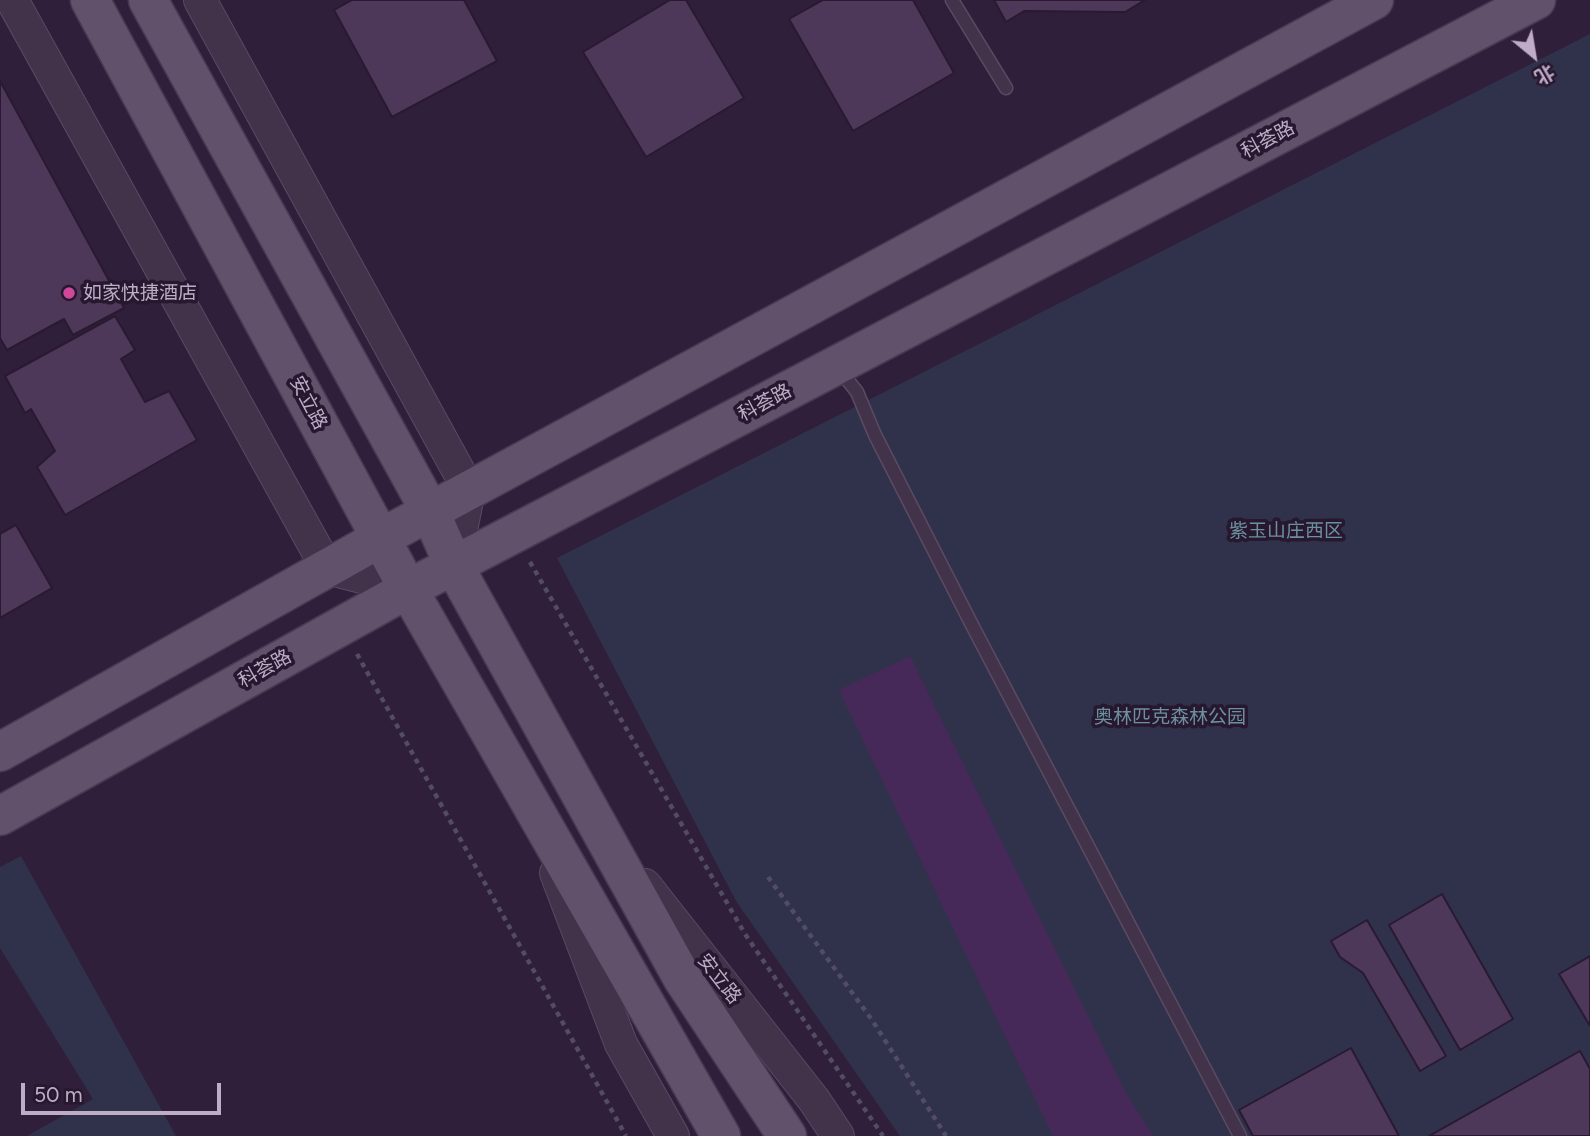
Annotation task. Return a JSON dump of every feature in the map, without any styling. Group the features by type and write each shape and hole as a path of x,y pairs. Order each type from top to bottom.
{"main road":[{"name":"安立路","path":"90,0 408,590 721,1136"},
{"name":"安立路","path":"148,0 430,511 454,566 683,979 787,1136"},
{"path":"0,752 380,538 1374,0"},
{"name":"科荟路","path":"0,816 408,590 1536,0"}],"street":[{"path":"12,0 327,568 408,590"},
{"path":"200,0 470,490 454,566"},
{"name":"安立路","path":"530,803 621,1044 673,1136"},
{"name":"安立路","path":"597,825 814,1100 838,1136"}],"lane":[{"path":"952,0 1006,88"},
{"path":"836,366 857,392 875,435 978,638 1240,1136"}],"path":[{"path":"514,535 713,881 883,1136"},
{"path":"341,626 626,1136"},
{"path":"768,877 872,1020 946,1136"}],"green space":[{"name":"奥林匹克森林公园","path":"1590,34 1590,1136 900,1136 736,901 557,558"},
{"path":"21,856 176,1136 27,1136 93,1099 0,948 0,867"}],"shaded area":[{"path":"910,656 1127,1095 1153,1136 1053,1136 839,690"}],"building":[{"path":"352,0 464,0 497,61 392,117 334,10"},
{"path":"670,0 686,0 744,98 646,157 583,52"},
{"path":"823,0 913,0 954,73 853,131 789,19"},
{"path":"994,0 1145,0 1125,12 1024,11 1006,22"},
{"path":"0,81 124,308 73,335 64,319 7,350 0,338"},
{"path":"115,316 135,350 121,359 145,402 169,391 197,440 65,515 37,467 55,451 31,409 25,413 5,376"},
{"path":"16,525 52,588 0,618 0,534"},
{"path":"1442,894 1513,1019 1460,1050 1389,925"},
{"path":"1367,920 1446,1056 1420,1071 1363,973 1340,957 1331,941"},
{"path":"1590,956 1590,1026 1559,974"},
{"path":"1351,1048 1399,1136 1253,1136 1239,1110"},
{"path":"1580,1051 1590,1069 1590,1136 1429,1136"}],"place":[{"name":"如家快捷酒店","path":"69,293"}],"park label":[{"name":"紫玉山庄西区","path":"1286,531"}]}
